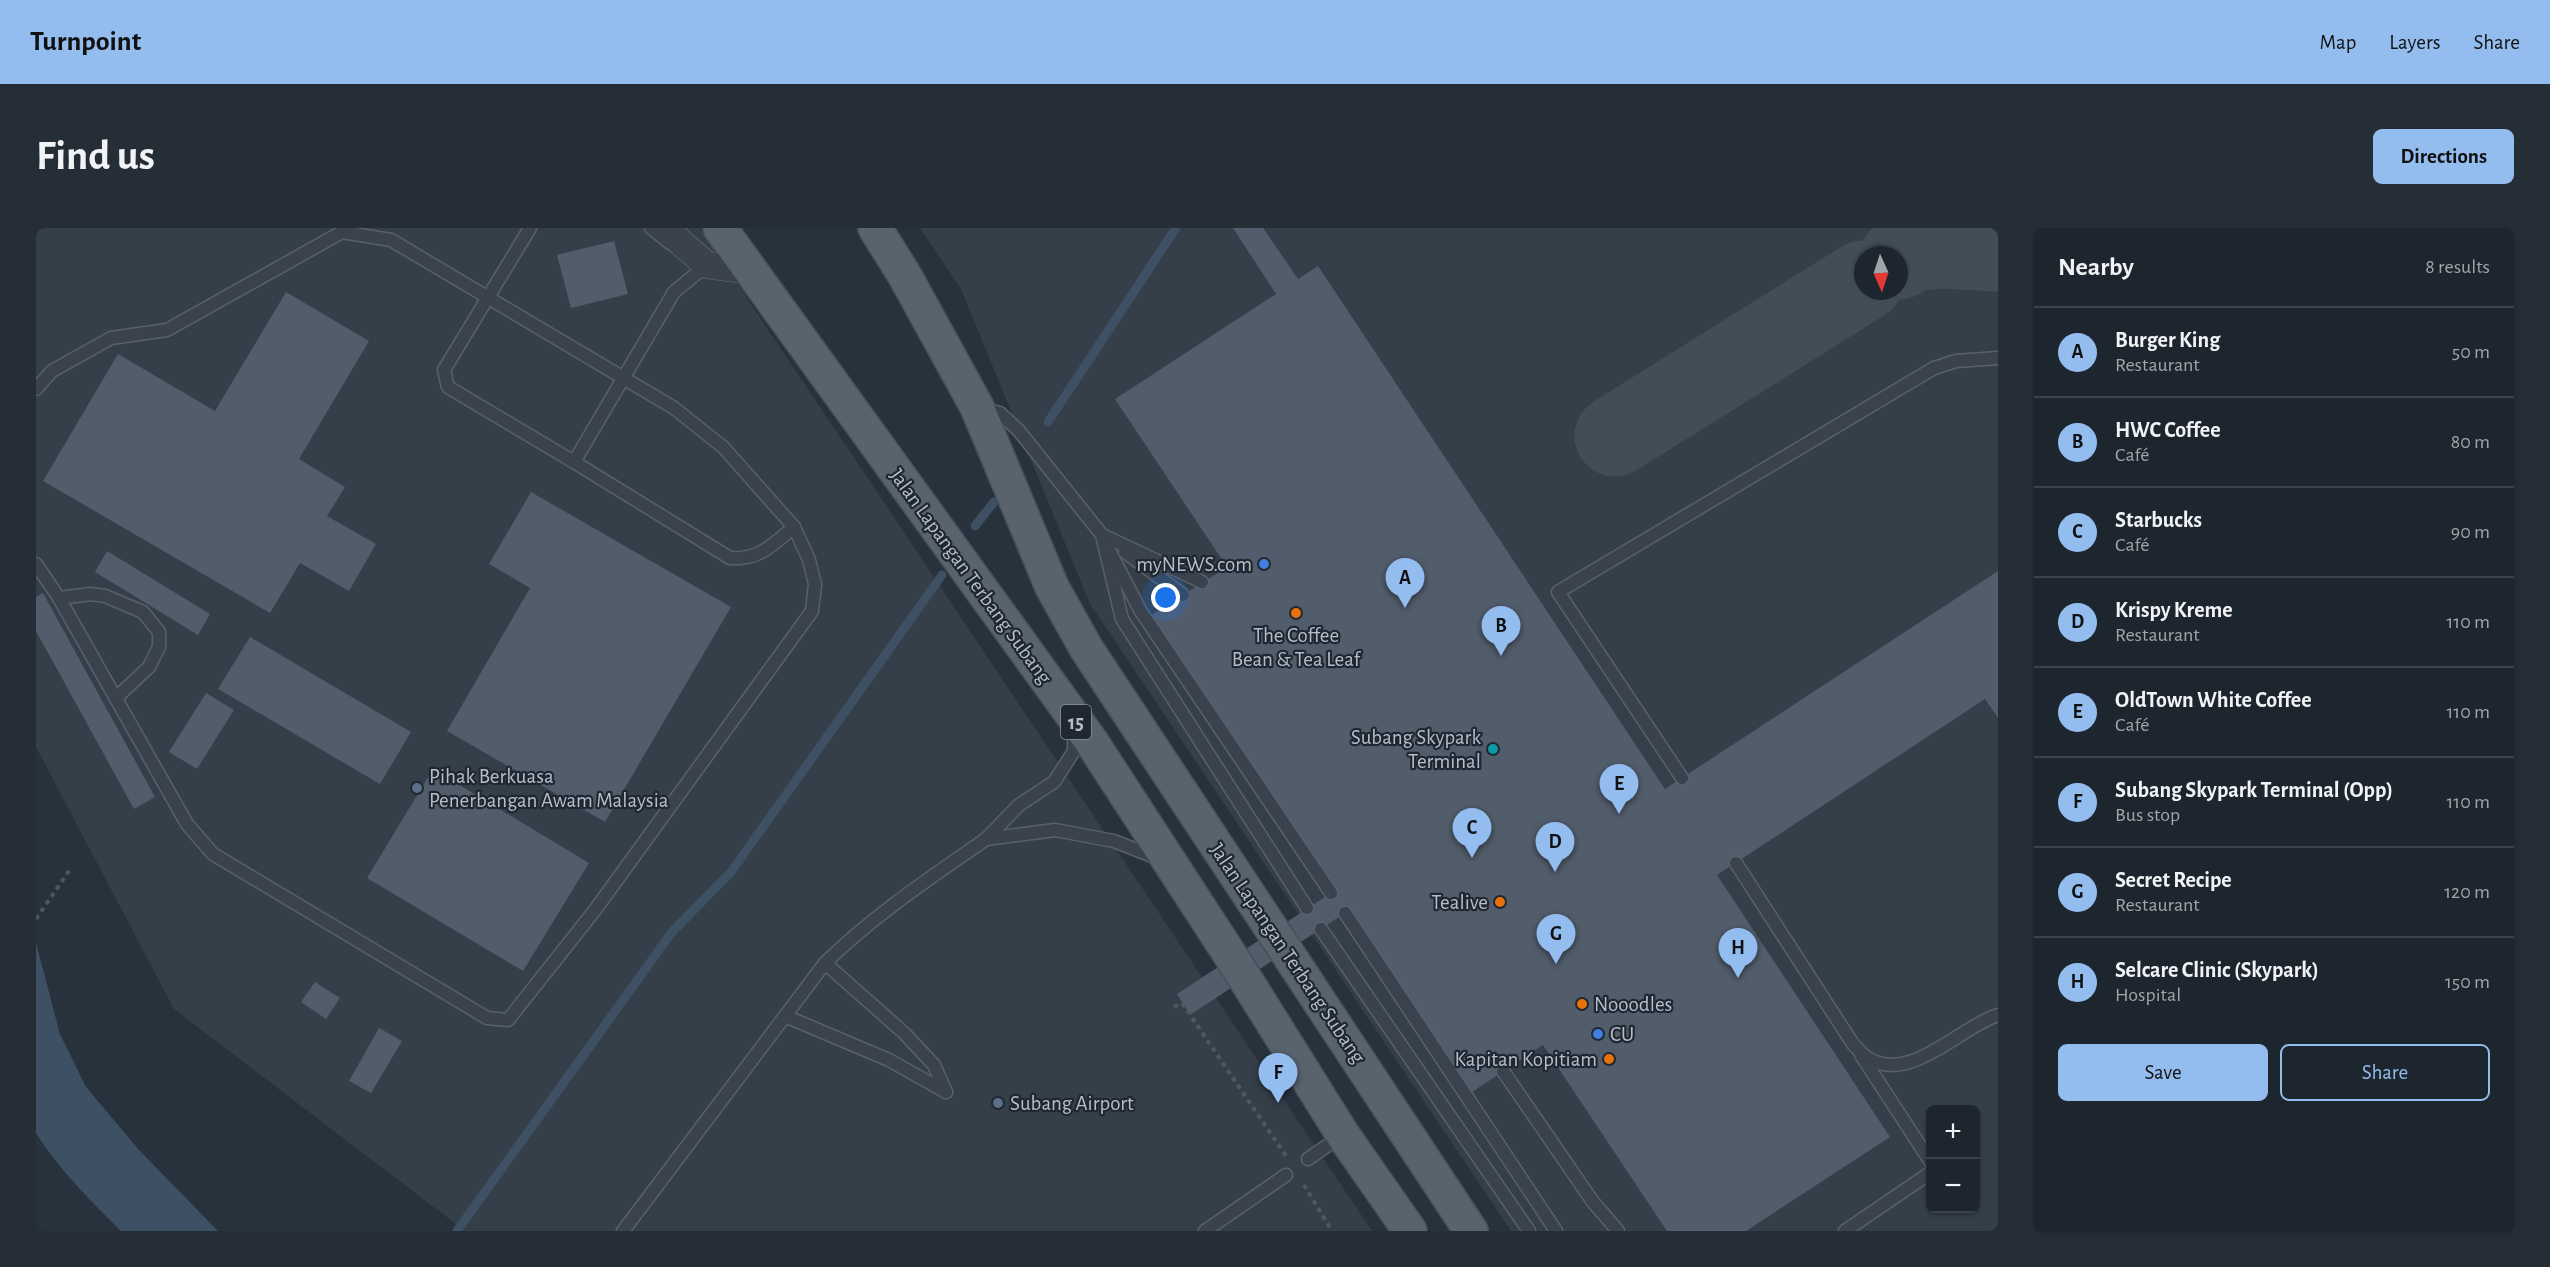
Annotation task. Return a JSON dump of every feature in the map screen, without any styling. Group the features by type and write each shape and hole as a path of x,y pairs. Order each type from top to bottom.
{"main road":[{"name":"Jalan Lapangan Terbang Subang","path":"720,228 1074,718 1343,1135 1410,1231"},
{"name":"Jalan Lapangan Terbang Subang","path":"875,228 905,276 977,407 1052,587 1086,648 1472,1231"}],"street":[{"path":"669,228 702,269 751,271"}],"lane":[{"path":"530,228 444,370 448,387 730,558 745,559 763,553 794,527"},
{"path":"574,462 674,292 702,269 651,228"},
{"path":"36,389 52,371 111,338 166,330 342,232 391,240 674,408 723,447 794,527 809,560 814,584 812,611 595,910 508,1020 487,1018 213,854 187,824 59,598 36,564"},
{"path":"1682,778 1558,592 1934,368 1956,362 1998,358"},
{"path":"977,407 1000,413 1019,432 1102,535 1140,610 1331,893"},
{"path":"1102,535 1202,582"},
{"path":"1102,535 1183,595"},
{"path":"1102,535 1122,619 1307,908"},
{"path":"59,598 91,594 105,596 143,612 159,632 159,647 149,667 116,698"},
{"path":"622,1231 825,963 852,936 899,899 986,839 1019,805 1054,782 1074,751 1074,718"},
{"path":"986,839 1055,831 1114,841 1169,862"},
{"path":"1736,862 1929,1159"},
{"path":"1345,913 1556,1231"},
{"path":"1321,929 1529,1231"},
{"path":"785,1016 889,1060 946,1092 934,1065 904,1033 825,963"},
{"path":"1853,1044 1866,1057 1882,1064 1913,1062 1998,1015"},
{"path":"1503,1071 1593,1202 1618,1231"},
{"path":"1308,1159 1343,1135"},
{"path":"1206,1231 1286,1175"},
{"path":"1845,1231 1926,1176"}],"path":[{"path":"36,919 71,868"},
{"path":"1174,1007 1182,1003 1288,1159"},
{"path":"1300,1177 1332,1231"}],"shaded area":[{"path":"36,228 700,228 1372,1231 465,1231 174,1009 36,747"},
{"path":"920,228 1998,228 1998,1231 1511,1231 1090,604 961,289"}],"water":[{"path":"36,943 60,1034 86,1087 139,1150 218,1231 121,1231 65,1172 36,1133"}],"building":[{"name":"Subang Skypark Terminal","path":"1233,228 1263,228 1298,279 1318,266 1665,789 1998,571 1998,718 1985,699 1717,875 1890,1137 1746,1231 1667,1231 1543,1045 1466,1096 1345,913 1190,1015 1177,994 1331,893 1150,616 1227,567 1115,399 1276,294"},
{"path":"614,241 628,294 571,308 557,255"},
{"path":"286,292 369,341 299,459 345,487 327,516 376,544 349,591 300,563 270,613 43,481 118,354 215,411"},
{"path":"531,492 731,607 605,822 447,731 530,588 489,564"},
{"path":"107,551 210,614 198,635 95,572"},
{"path":"43,593 155,797 134,809 36,631 36,597"},
{"path":"250,637 411,732 380,784 218,689"},
{"path":"206,693 234,710 197,769 169,752"},
{"path":"433,769 589,863 523,971 367,878"},
{"path":"315,982 340,998 326,1019 301,1002"},
{"path":"379,1028 402,1041 371,1093 349,1081"}],"waterway":[{"path":"1048,422 1176,228"},
{"path":"975,526 994,502"},
{"path":"457,1231 672,932 731,872 942,575"}],"taxiway":[{"path":"1908,254 1914,250 1942,248 1998,251"},
{"path":"1615,436 1854,287"}],"place":[{"name":"myNEWS.com","path":"1264,564"},
{"name":"Burger King","path":"1405,608"},
{"name":"The Coffee Bean & Tea Leaf","path":"1296,613"},
{"name":"HWC Coffee","path":"1501,656"},
{"name":"Subang Skypark Terminal","path":"1493,749"},
{"name":"Pihak Berkuasa Penerbangan Awam Malaysia","path":"417,788"},
{"name":"OldTown White Coffee","path":"1619,814"},
{"name":"Starbucks","path":"1472,858"},
{"name":"Krispy Kreme","path":"1555,872"},
{"name":"Tealive","path":"1500,902"},
{"name":"Secret Recipe","path":"1556,964"},
{"name":"Selcare Clinic (Skypark)","path":"1738,978"},
{"name":"Nooodles","path":"1582,1004"},
{"name":"CU","path":"1598,1034"},
{"name":"Kapitan Kopitiam","path":"1609,1059"},
{"name":"Subang Airport","path":"998,1103"},
{"name":"Subang Skypark Terminal (Opp)","path":"1278,1103"}]}
